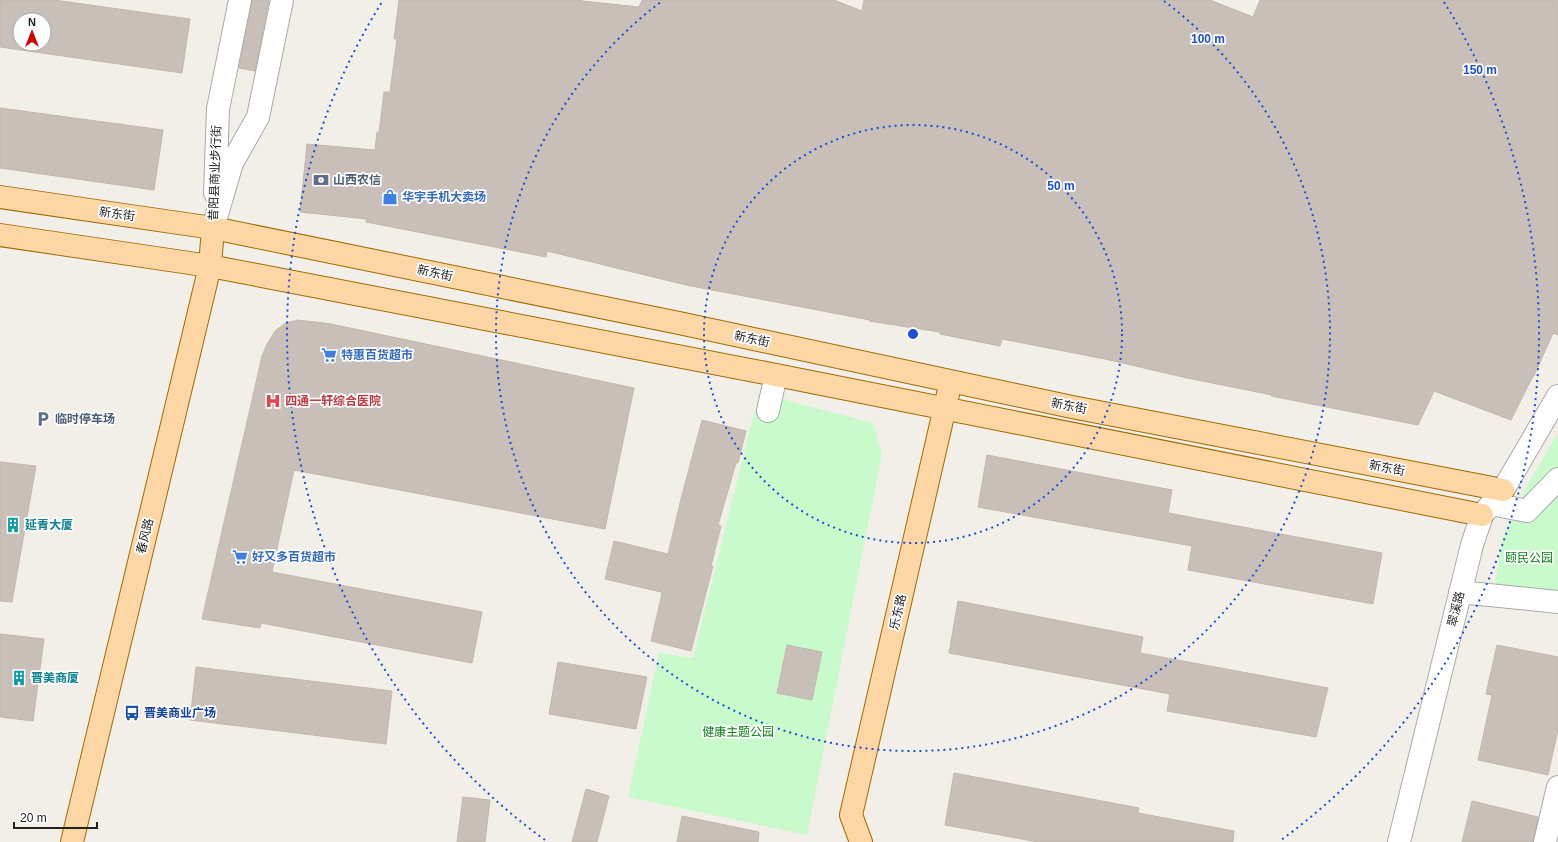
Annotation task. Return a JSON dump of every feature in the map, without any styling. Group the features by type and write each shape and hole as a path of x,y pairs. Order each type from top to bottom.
{"main road":[{"name":"新东街","path":"0,197 213,228 679,323 1072,406 1492,503"},
{"name":"春风路","path":"72,842 210,266 213,228"},
{"path":"0,235 210,266 945,408 1492,503"},
{"name":"乐东路","path":"861,842 851,815 951,381"}],"street":[{"name":"昔阳县商业步行街","path":"213,228 218,109 240,0"},
{"name":"昔阳县商业步行街","path":"213,228 232,163 258,117 282,0"},
{"path":"768,411 776,375"},
{"name":"翠溪路","path":"1399,842 1472,545 1492,503 1558,396"},
{"path":"1492,503 1527,511 1558,479"},
{"path":"1460,592 1558,602"},
{"path":"1545,842 1558,787"}],"green space":[{"name":"健康主题公园","path":"759,393 873,423 882,454 807,835 628,797 659,653 693,658"},
{"name":"颐民公园","path":"1558,433 1558,590 1495,584 1503,538 1525,489"}],"building":[{"path":"0,0 54,0 190,19 182,73 35,52 52,52 52,12 12,12 12,49 0,47"},
{"path":"252,0 269,0 255,71 239,68"},
{"path":"399,0 582,0 639,7 642,0 834,0 862,11 864,0 1210,0 1253,17 1260,0 1558,0 1558,335 1553,333 1534,376 1511,420 1434,391 1418,425 1271,396 1272,395 1187,378 1105,359 1002,339 1000,346 940,334 940,332 869,321 870,320 686,285 547,251 546,257 366,222 367,219 300,212 307,144 375,150 377,132 379,133 384,92 390,92 397,39 394,39"},
{"path":"0,108 163,130 154,190 0,168"},
{"path":"298,320 331,324 634,388 605,529 294,470 272,572 482,612 472,663 261,623 260,628 202,619 262,356 267,344 276,330 286,323"},
{"path":"702,420 746,431 738,463 736,463 718,525 721,526 711,566 713,566 691,651 651,641 662,594 661,592 605,579 614,541 668,554"},
{"path":"987,455 1172,490 1168,513 1382,553 1373,604 1188,570 1192,546 978,507"},
{"name":"延青大厦","path":"0,462 36,466 12,602 0,601"},
{"path":"958,601 1143,637 1140,653 1328,688 1316,737 1167,711 1170,694 949,653"},
{"name":"晋美商厦","path":"0,634 44,639 33,721 0,717"},
{"path":"787,645 822,652 812,700 777,693"},
{"path":"1497,645 1558,657 1558,730 1548,775 1478,760 1492,695 1486,694"},
{"path":"558,662 647,677 636,729 549,714"},
{"path":"196,667 392,691 386,744 190,720"},
{"path":"954,773 1139,808 1138,813 1234,831 1233,842 1038,842 945,825"},
{"path":"586,789 609,796 597,842 572,842"},
{"path":"463,797 490,800 485,842 457,842"},
{"path":"1472,801 1538,817 1533,842 1462,842"},
{"path":"682,816 759,832 758,842 677,842"}],"place":[{"name":"山西农信","path":"321,180"},
{"name":"华宇手机大卖场","path":"390,197"},
{"name":"特惠百货超市","path":"329,355"},
{"name":"四通一轩综合医院","path":"273,401"},
{"name":"临时停车场","path":"43,419"},
{"name":"延青大厦","path":"13,525"},
{"name":"好又多百货超市","path":"240,557"},
{"name":"晋美商厦","path":"19,678"},
{"name":"晋美商业广场","path":"132,713"}]}
